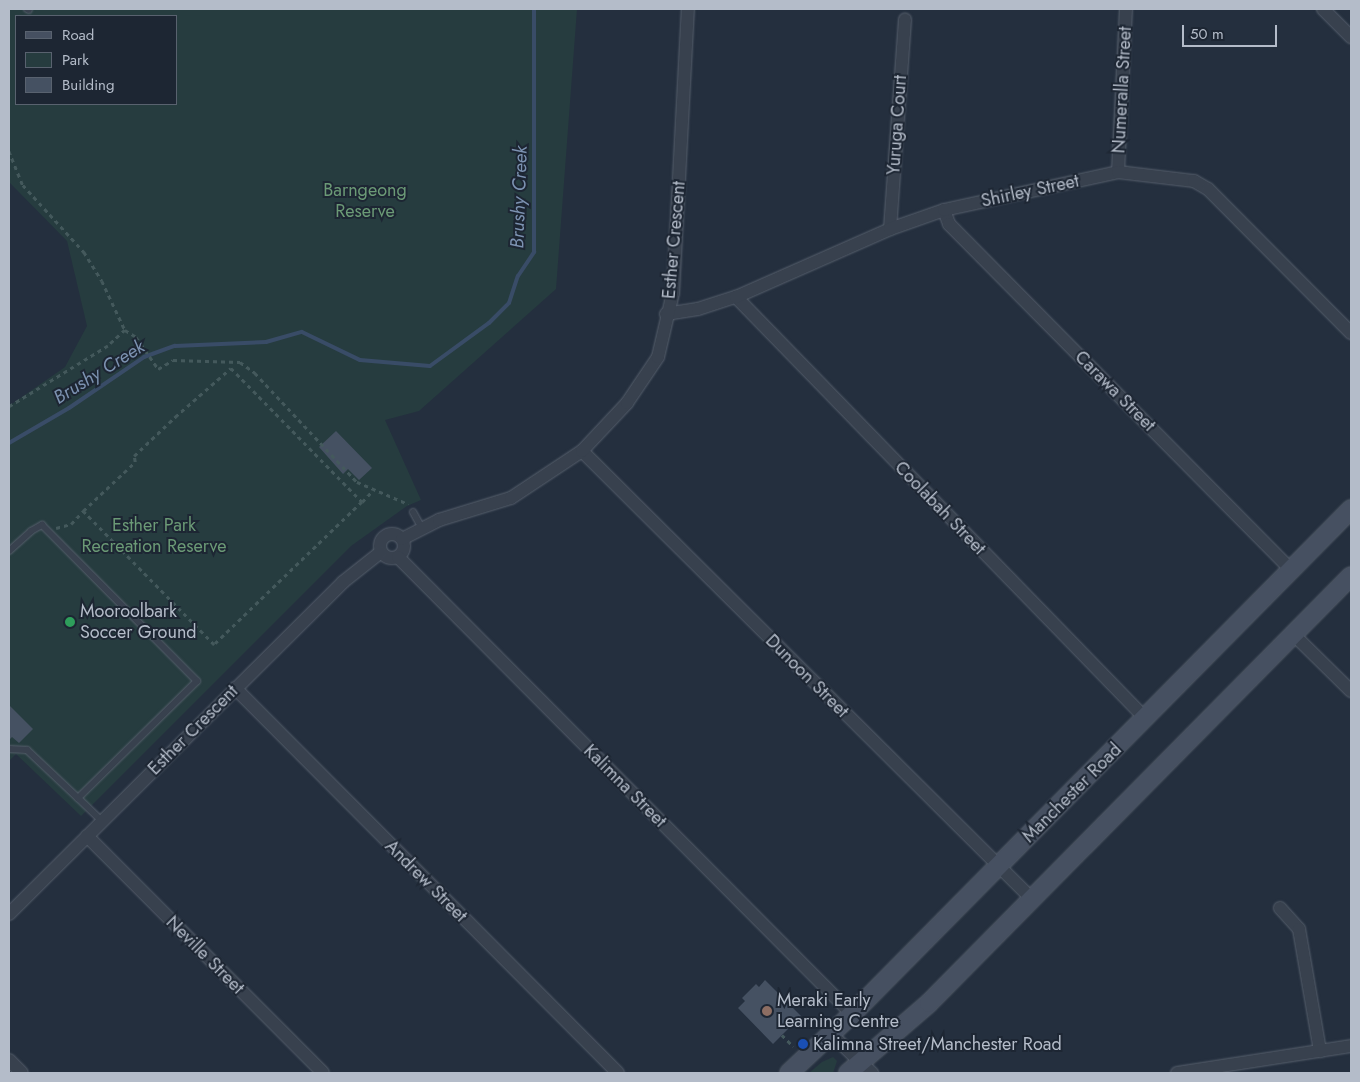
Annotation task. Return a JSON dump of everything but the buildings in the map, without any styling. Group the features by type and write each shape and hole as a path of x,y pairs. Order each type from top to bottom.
{"main road":[{"name":"Manchester Road","path":"788,1073 852,1014 999,867 1351,509"},
{"path":"860,1070 929,1003 1351,576"}],"street":[{"name":"Esther Crescent","path":"402,539 422,528 511,498 582,451 627,402 658,357 666,314 673,293 688,9"},
{"name":"Numeralla Street","path":"1118,172 1126,9"},
{"path":"1323,9 1351,37"},
{"name":"Yuruga Court","path":"890,229 905,20"},
{"name":"Shirley Street","path":"666,314 698,309 736,297 890,229 944,210 1118,172 1194,181 1208,189 1351,333"},
{"name":"Carawa Street","path":"944,210 949,224 1292,569"},
{"name":"Coolabah Street","path":"736,297 1145,718"},
{"name":"Dunoon Street","path":"582,451 1032,899"},
{"path":"395,534 402,539 404,550 398,557 388,558 381,552 381,541 387,535 395,534"},
{"name":"Esther Crescent","path":"9,914 343,582 381,552"},
{"name":"Kalimna Street","path":"398,557 852,1014"},
{"path":"1294,635 1351,691"},
{"name":"Andrew Street","path":"235,688 618,1073"},
{"name":"Neville Street","path":"87,836 324,1073"},
{"path":"1280,908 1299,929 1320,1051"},
{"path":"831,1034 860,1070"},
{"path":"1177,1073 1237,1069 1351,1046"},
{"path":"9,1060 22,1073"}],"lane":[{"path":"413,512 422,528"},
{"path":"9,551 31,530 42,526 196,681 78,798"},
{"path":"9,749 27,750 102,821"}],"path":[{"path":"9,151 23,185 84,252 102,281 125,330 142,344 153,363 160,369 173,360 240,362 256,373 357,482 405,502 413,512"},
{"path":"9,407 108,346 125,330"},
{"path":"47,531 71,524 134,462 134,456 174,417 231,368 362,502"},
{"path":"84,511 214,645 374,489"},
{"path":"782,1035 793,1046"}],"green space":[{"name":"Barngeong Reserve","path":"9,9 577,9 556,289 419,411 385,420 421,500 407,506 351,546 81,816 16,754 9,761 9,406 65,367 87,326 67,241 9,182"},
{"path":"833,1057 837,1061 833,1073 809,1073 822,1062"}],"waterway":[{"name":"Brushy Creek","path":"9,443 69,408 144,357 175,346 266,342 302,332 360,360 430,366 489,323 509,303 518,276 534,252 534,9"}],"place":[{"name":"Mooroolbark Soccer Ground","path":"70,622"},
{"name":"Meraki Early Learning Centre","path":"767,1011"},
{"name":"Kalimna Street/Manchester Road","path":"803,1044"}],"park label":[{"name":"Esther Park Recreation Reserve","path":"154,536"}]}
